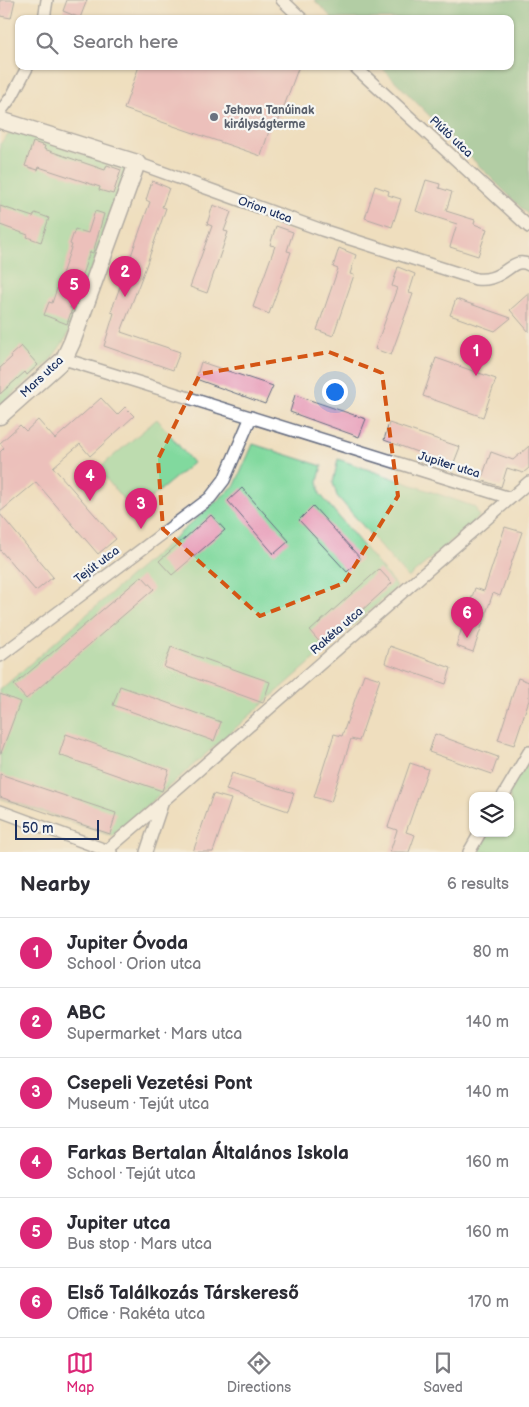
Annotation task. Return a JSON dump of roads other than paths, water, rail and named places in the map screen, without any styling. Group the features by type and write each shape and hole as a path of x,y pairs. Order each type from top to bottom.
{"street":[{"path":"45,15 47,0"},
{"path":"282,0 298,15"},
{"path":"0,112 12,96 26,70"},
{"name":"Plútó utca","path":"358,70 529,227"},
{"name":"Orion utca","path":"0,120 137,163 322,230 476,279 486,280 518,263 529,265"},
{"name":"Mars utca","path":"0,416 64,360 137,163"},
{"name":"Jupiter utca","path":"64,360 510,498"},
{"name":"Tejút utca","path":"0,656 210,498 224,480 250,417"},
{"name":"Rakéta utca","path":"0,811 109,851 163,801 529,482"},
{"path":"505,792 529,752"},
{"path":"146,852 163,801"},
{"path":"469,852 478,837"}],"place":[{"name":"Jehova Tanúinak királyságterme","path":"214,117"},
{"name":"ABC","path":"125,297"},
{"name":"Jupiter utca","path":"74,310"},
{"name":"Jupiter Óvoda","path":"476,376"},
{"name":"Farkas Bertalan Általános Iskola","path":"90,501"},
{"name":"Csepeli Vezetési Pont","path":"141,529"},
{"name":"Első Találkozás Társkereső","path":"467,638"}]}
